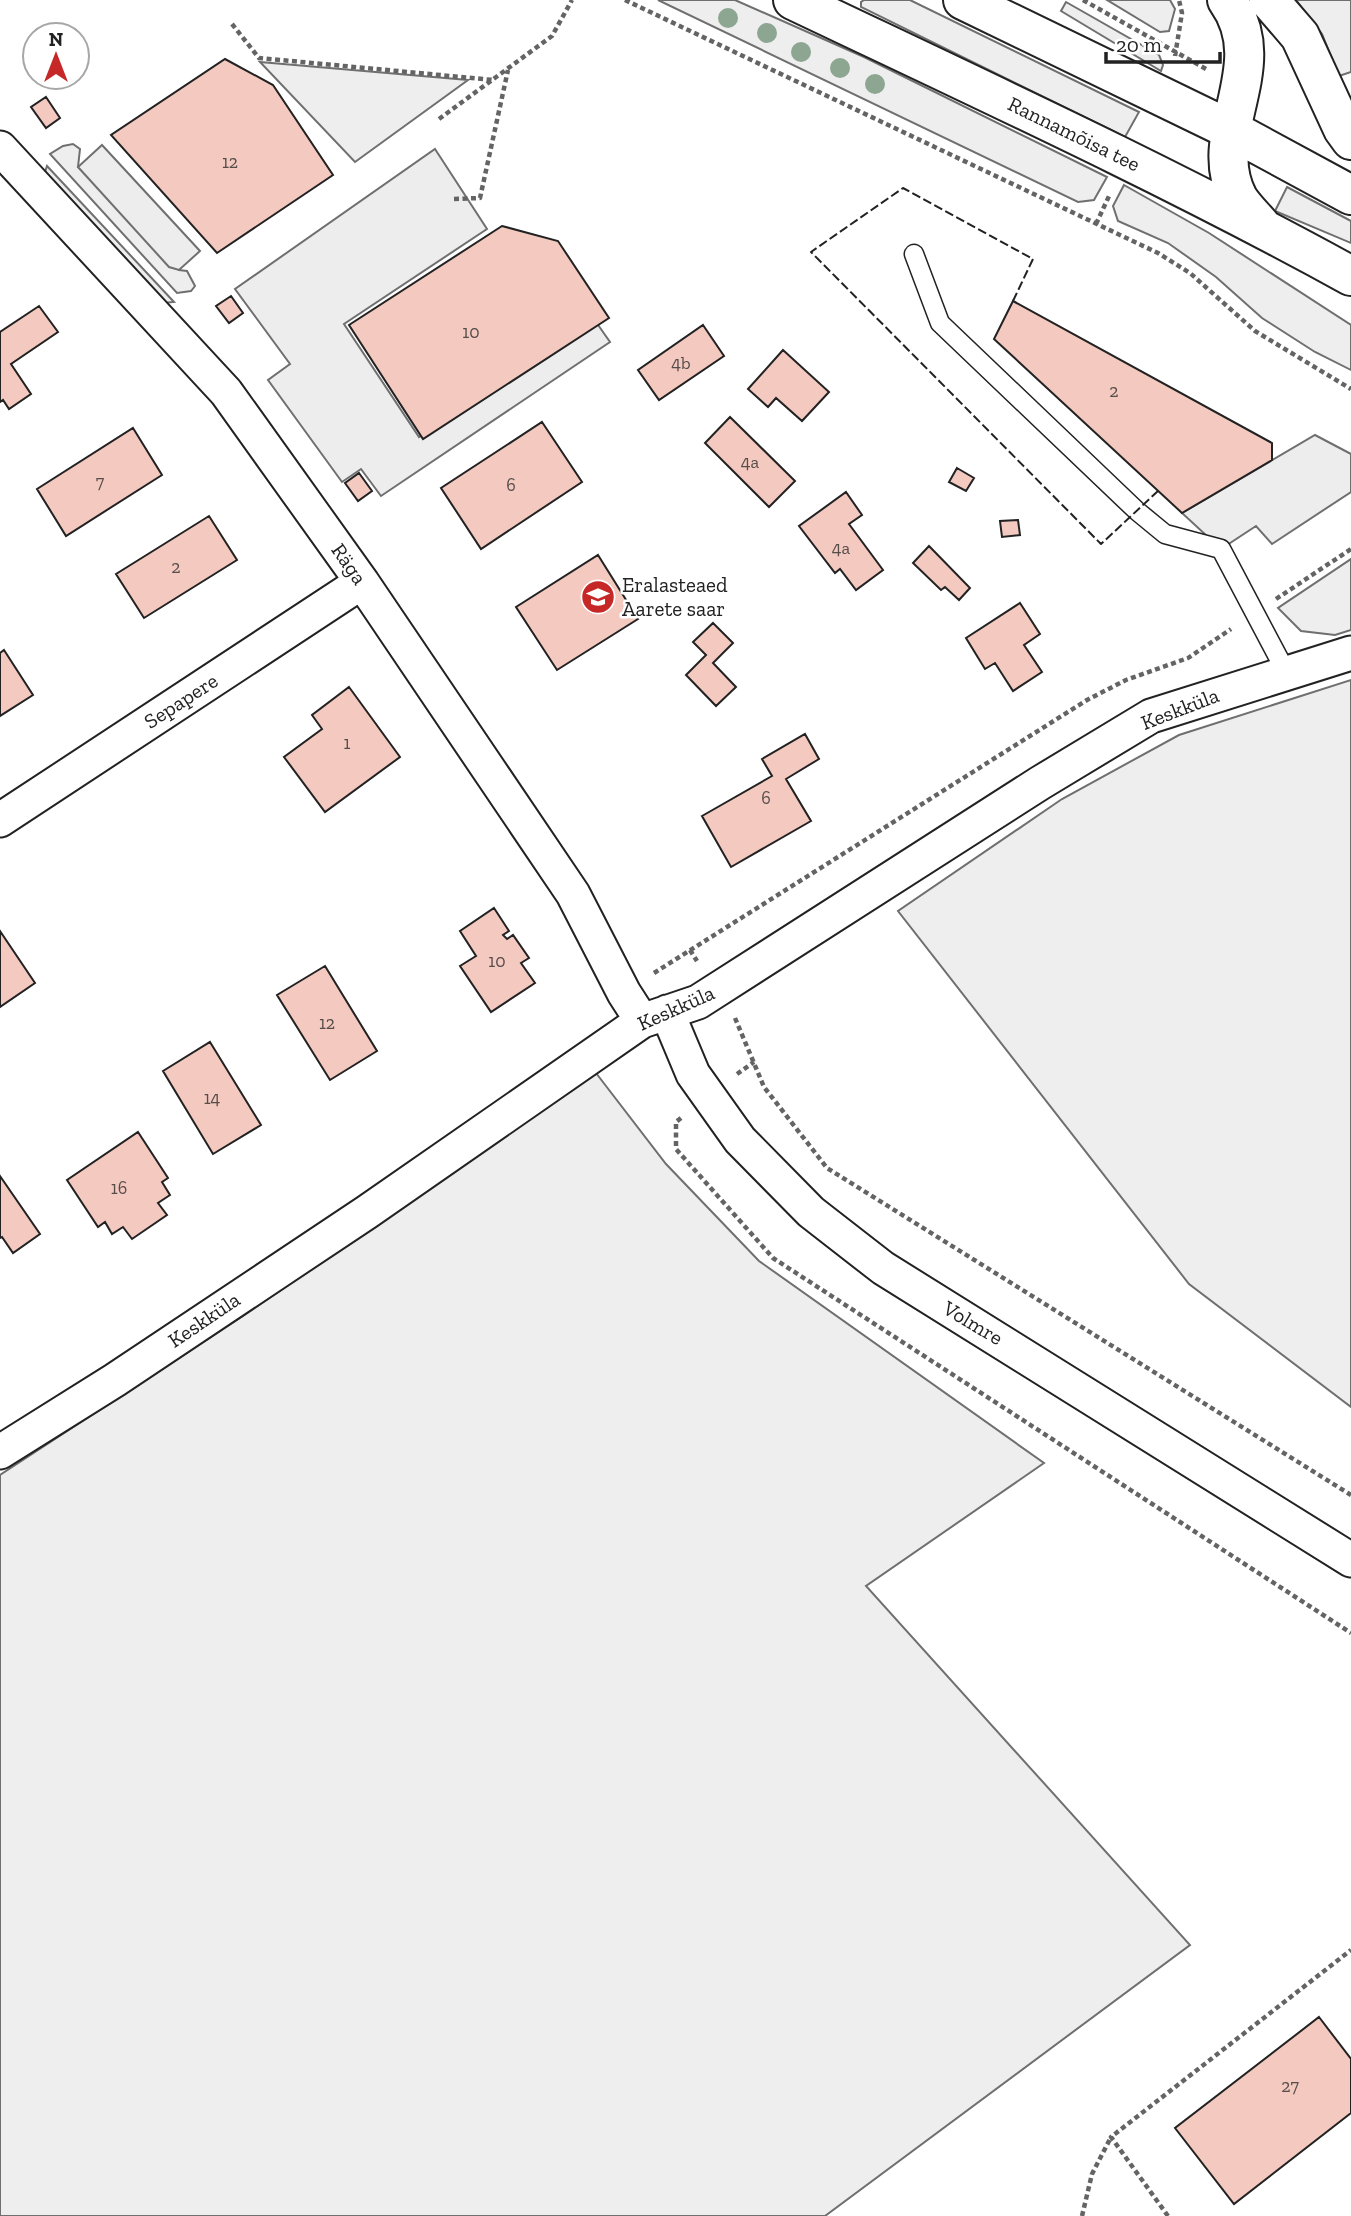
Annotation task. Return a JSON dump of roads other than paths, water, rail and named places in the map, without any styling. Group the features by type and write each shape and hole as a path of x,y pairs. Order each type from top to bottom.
{"main road":[{"name":"Rannamõisa tee","path":"793,0 1083,138 1263,228 1351,276"},
{"path":"963,0 1231,130 1351,195"},
{"path":"1227,0 1236,12 1244,40 1246,63 1231,130 1228,163 1238,198 1263,228"},
{"path":"1269,0 1300,36 1343,129 1351,140"}],"street":[{"name":"Räga","path":"0,149 226,392 362,582 573,894 624,993 655,1016"},
{"name":"Sepapere","path":"0,820 362,582"},
{"name":"Keskküla","path":"0,1452 114,1380 655,1016 698,1002 717,991 1040,783 1151,716 1351,653"},
{"name":"Volmre","path":"655,1016 740,1140 811,1212 883,1268 1351,1560"}],"lane":[{"path":"914,254 940,323 1146,519 1165,534 1221,549 1286,672"}],"place":[{"name":"Eralasteaed Aarete saar","path":"598,597"}]}
